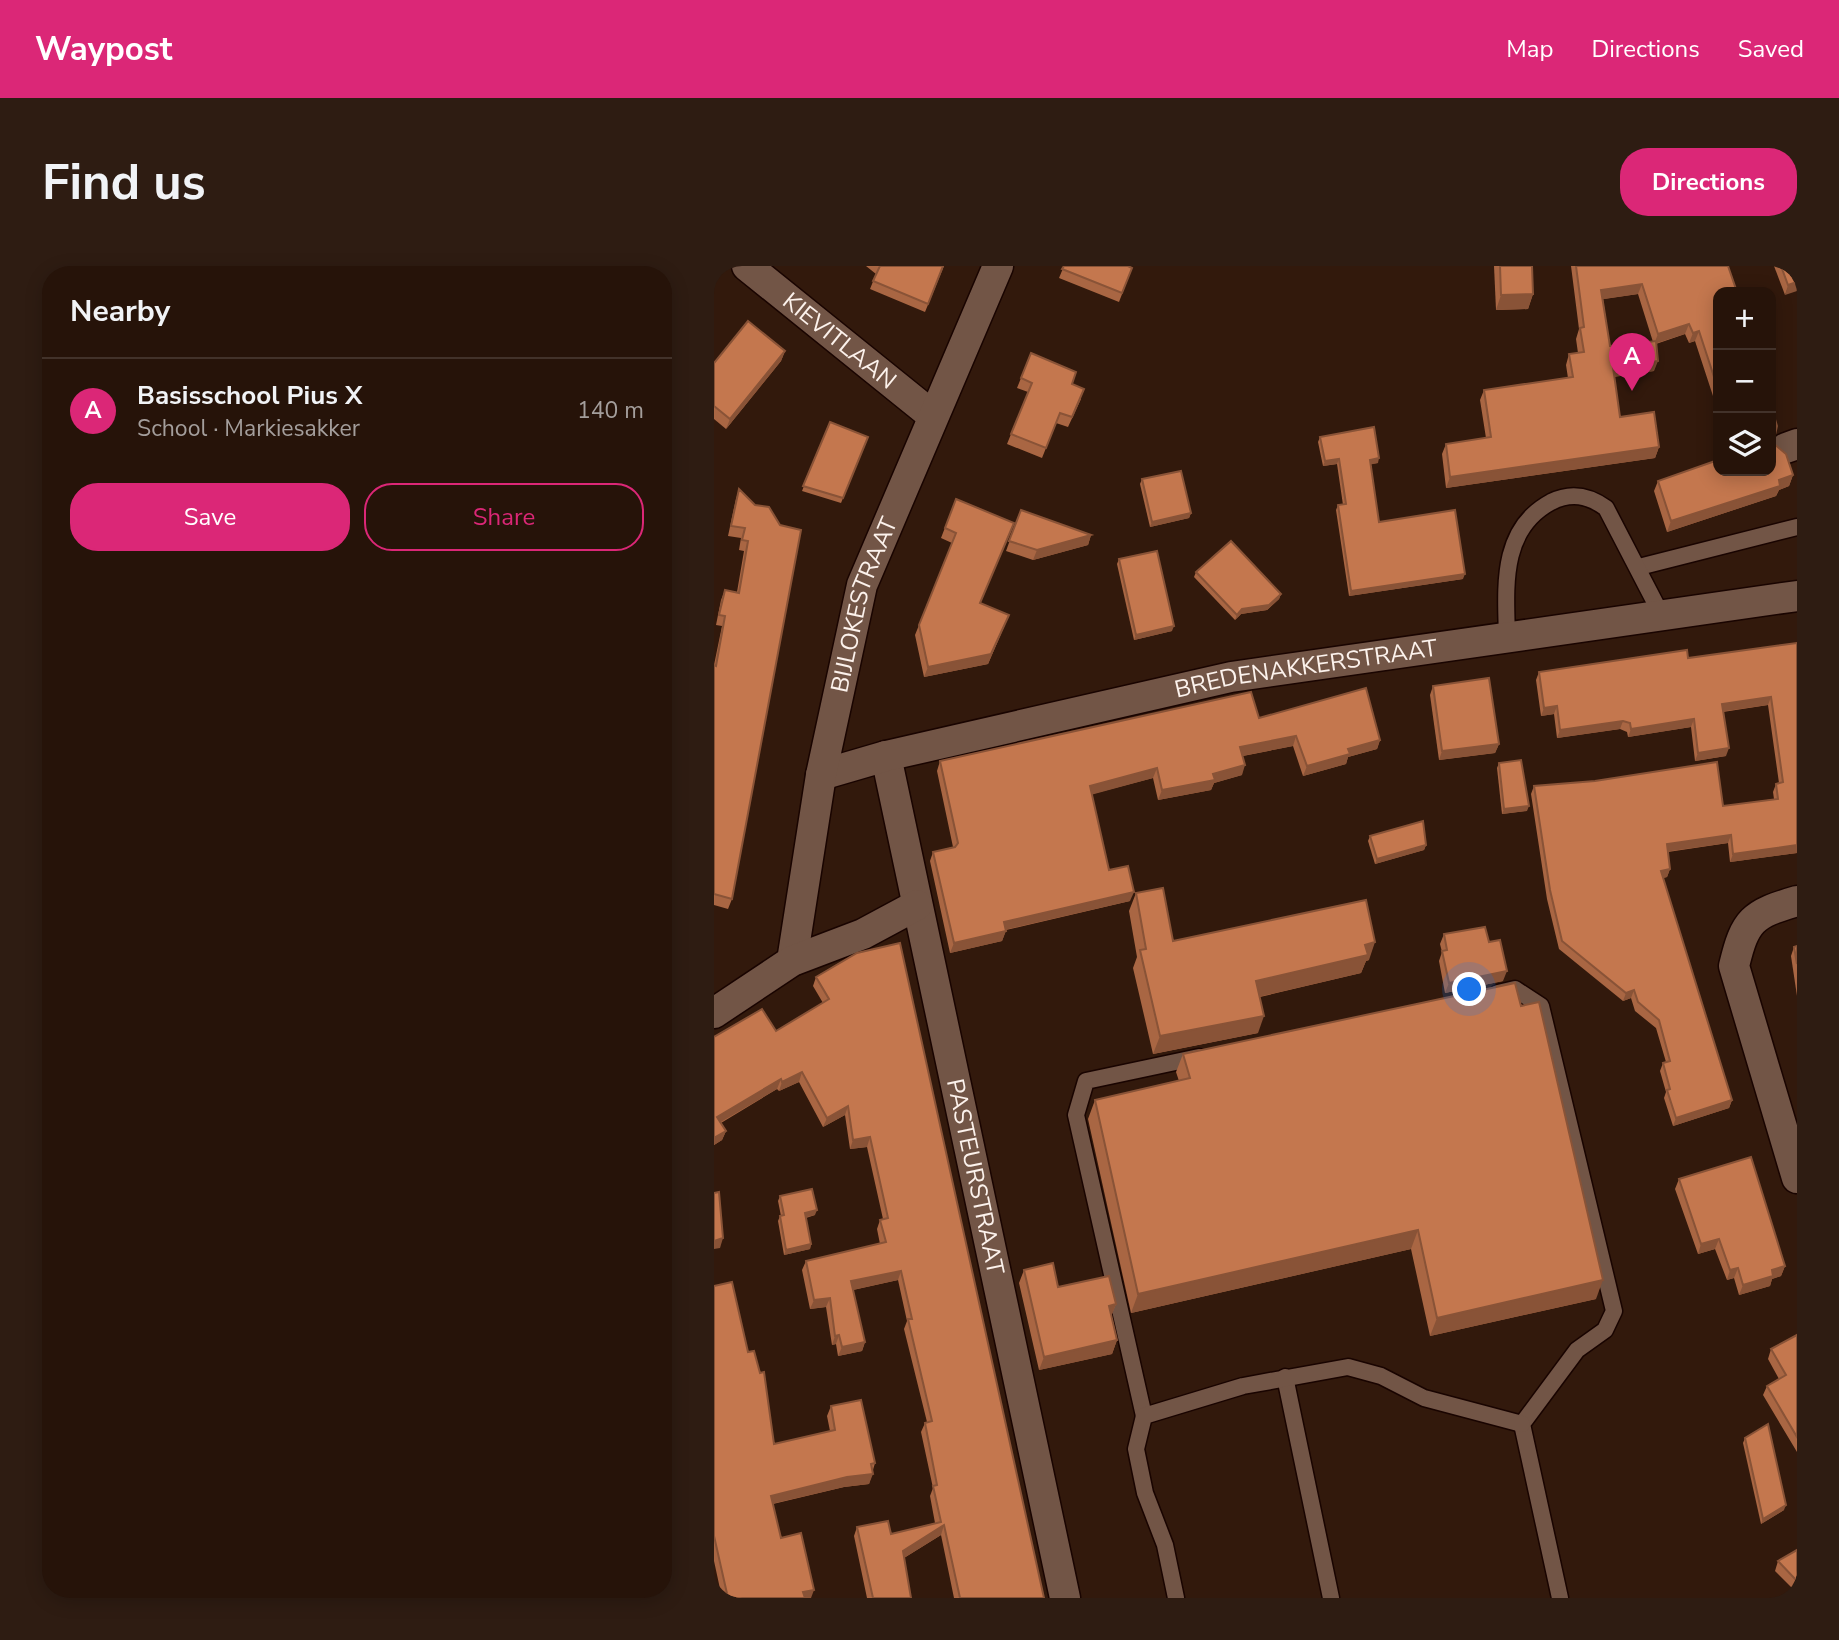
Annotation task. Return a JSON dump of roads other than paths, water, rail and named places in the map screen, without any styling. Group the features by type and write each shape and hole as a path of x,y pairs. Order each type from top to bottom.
{"street":[{"name":"KIEVITLAAN","path":"747,266 933,416"},
{"name":"BIJLOKESTRAAT","path":"792,961 821,775 862,585 998,266"},
{"name":"BREDENAKKERSTRAAT","path":"821,775 886,756 1231,677 1797,596"},
{"name":"PASTEURSTRAAT","path":"886,756 1065,1598"},
{"path":"1797,901 1765,910 1742,932 1734,966 1797,1178"},
{"path":"714,1013 792,961 863,934 917,905"}],"lane":[{"path":"1507,639 1506,578 1510,553 1524,523 1541,508 1564,495 1592,498 1606,508 1639,567 1662,616"},
{"path":"1639,567 1797,527"},
{"path":"1488,995 1515,989 1541,1006 1614,1311 1605,1330 1577,1350 1522,1424 1560,1598"},
{"path":"1176,1598 1164,1545 1145,1493 1136,1449 1144,1416 1076,1115 1086,1081 1220,1052"},
{"path":"1144,1416 1243,1386 1348,1367 1381,1376 1424,1398 1522,1424"},
{"path":"1285,1377 1331,1598"}],"place":[{"name":"Basisschool Pius X","path":"1632,391"}]}
